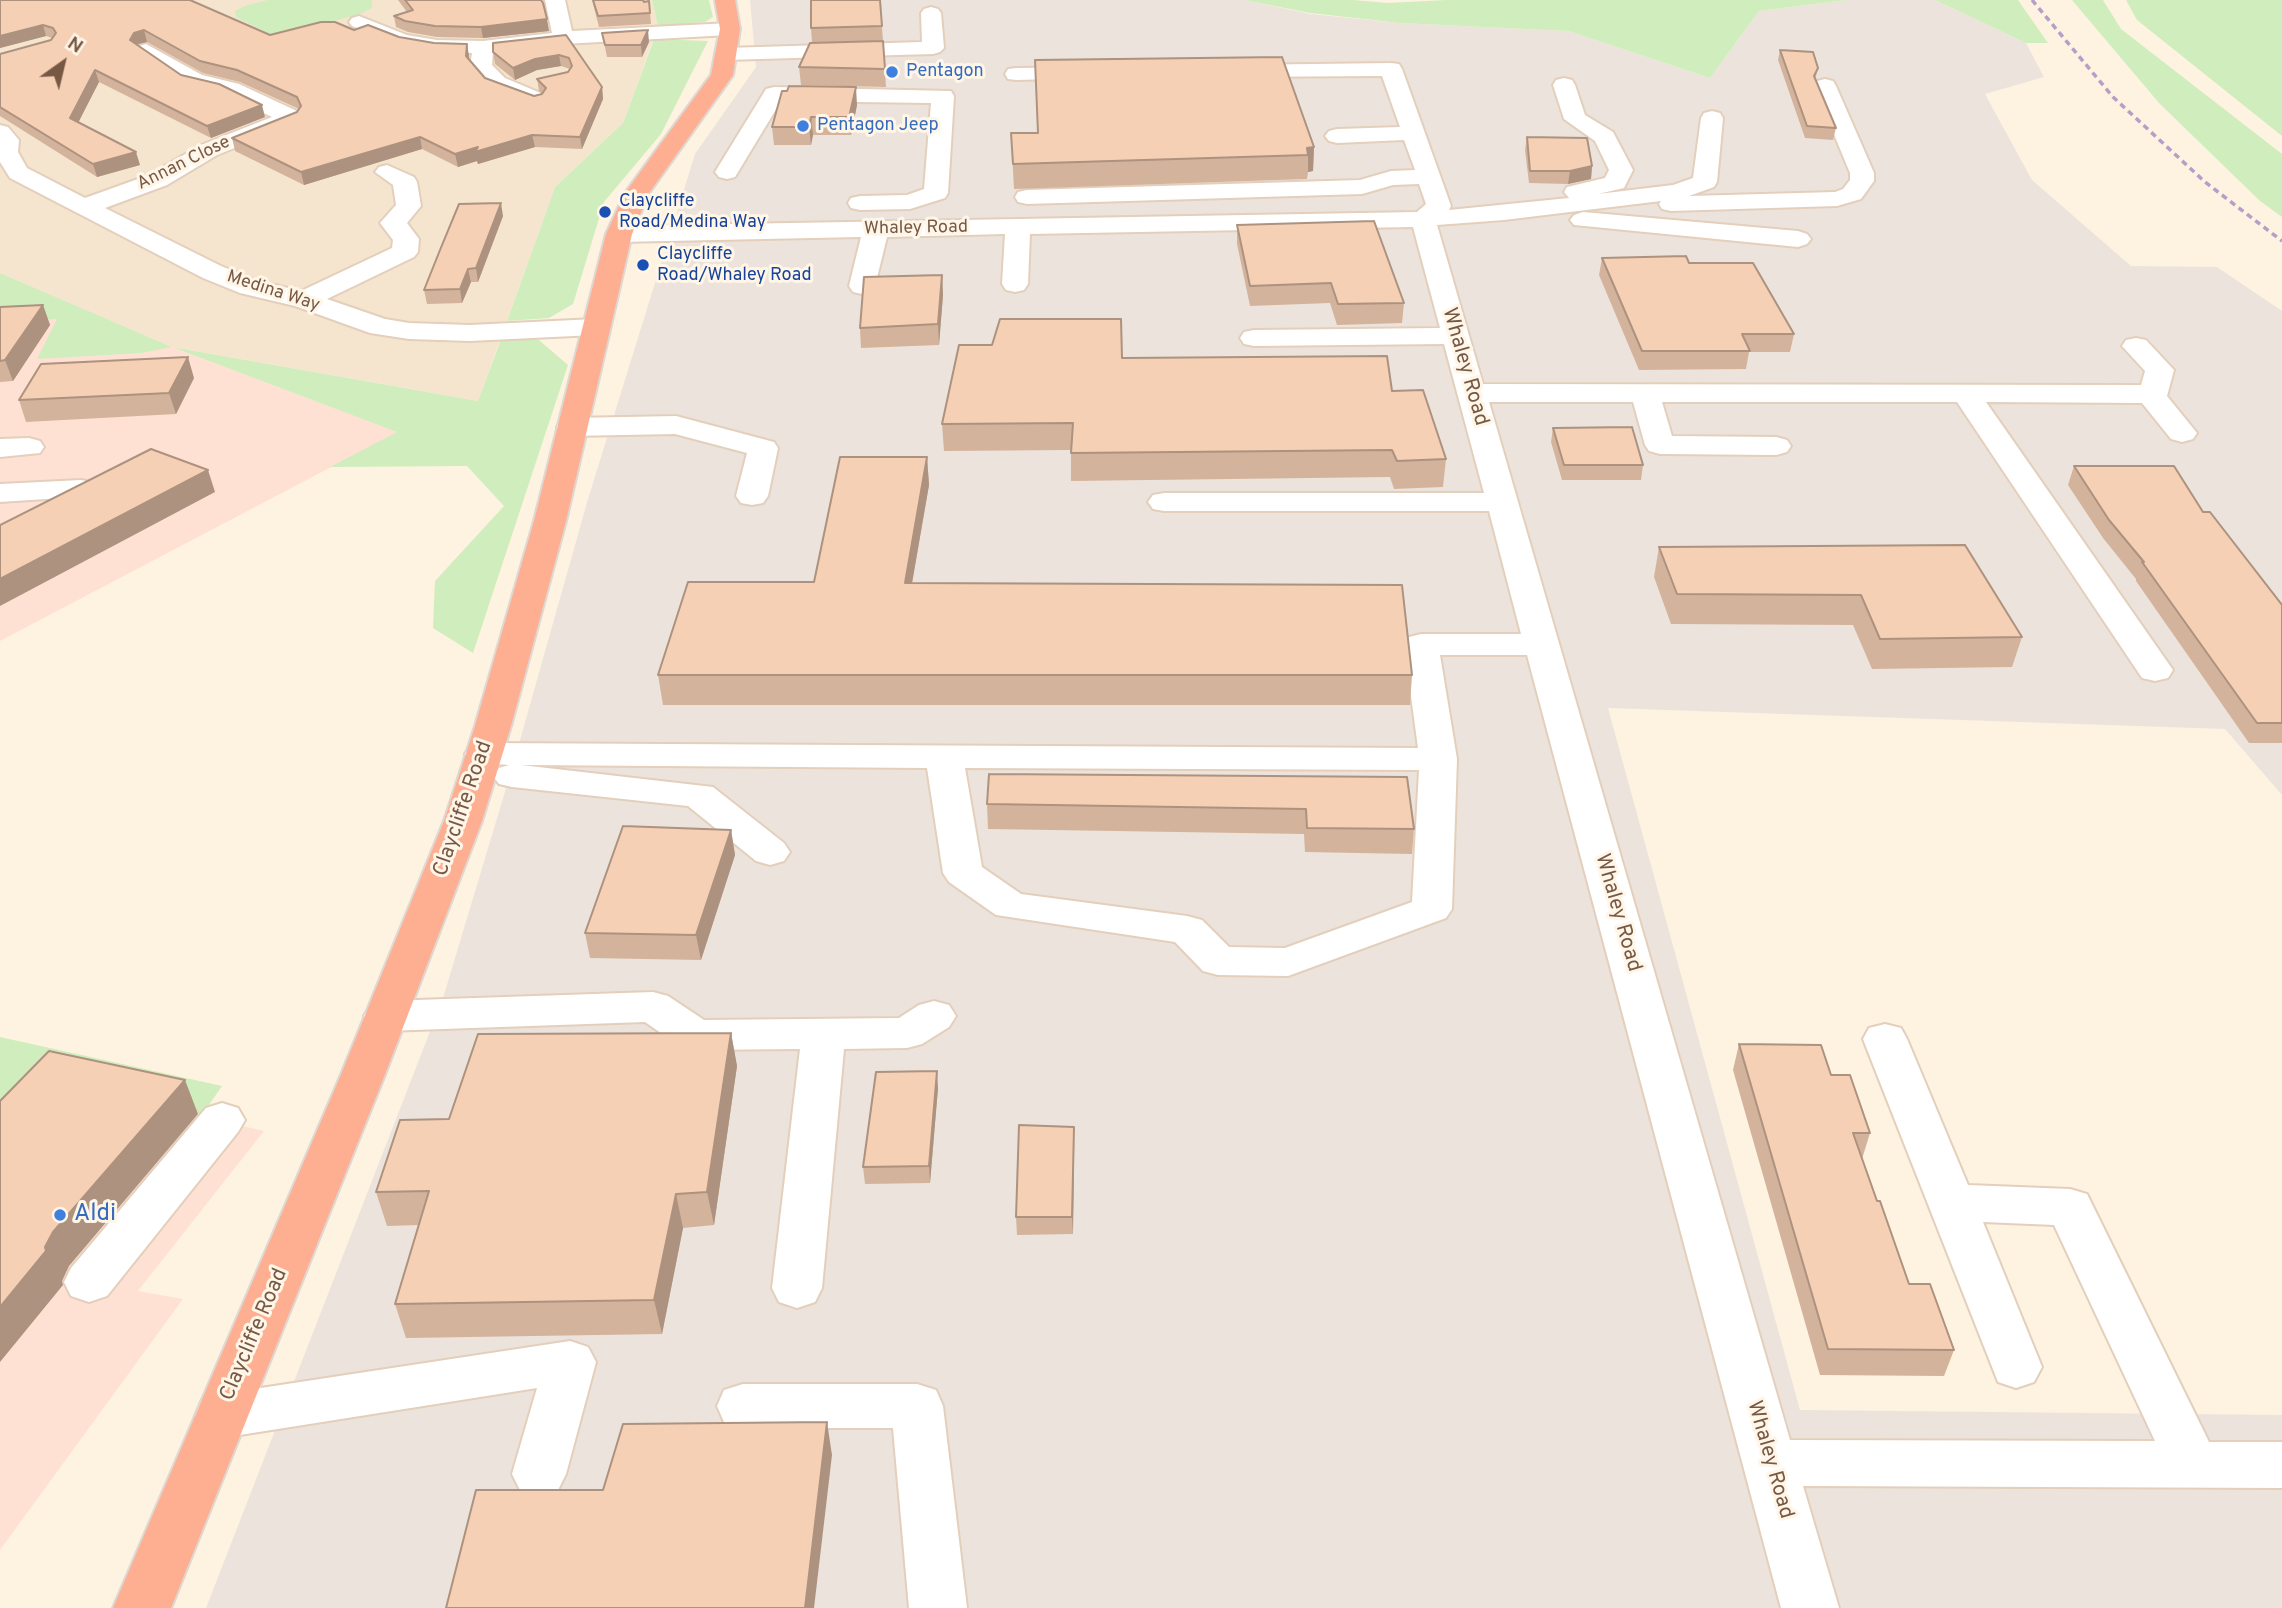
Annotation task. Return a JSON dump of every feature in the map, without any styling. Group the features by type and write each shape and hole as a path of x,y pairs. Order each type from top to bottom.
{"highway":[{"name":"Claycliffe Road","path":"142,1608 386,1016 463,821 550,521 619,234 637,193 722,75 727,28"}],"street":[{"path":"555,0 563,38"},
{"path":"381,10 349,23 402,40 437,46 483,47 563,38 727,28 933,48 931,13"},
{"path":"483,47 481,66 497,83 529,90"},
{"name":"Annan Close","path":"83,207 158,180 209,150 291,117 231,89 194,80 146,50"},
{"path":"1210,71 1391,69 1439,206 1423,219"},
{"path":"1016,74 1113,73"},
{"path":"1564,85 1574,119 1605,137 1621,170 1615,183 1580,189 1569,197 1573,205"},
{"path":"1573,205 1837,199 1852,194 1862,181 1862,173 1825,86"},
{"path":"727,172 774,94 943,96 936,193 910,202 840,204"},
{"path":"1504,214 1677,192 1705,182 1712,118"},
{"name":"Medina Way","path":"0,132 7,140 6,152 18,173 212,272 250,287 304,300 380,327 409,331 470,333 595,327"},
{"path":"1337,136 1413,133"},
{"path":"304,300 405,252 406,239 393,223 409,206 405,182 387,172"},
{"path":"1027,197 1349,188 1391,178 1429,177"},
{"path":"760,232 768,214 776,209"},
{"path":"1504,214 1798,239"},
{"name":"Whaley Road","path":"619,234 1423,219 1504,214"},
{"name":"Whaley Road","path":"1423,219 1810,1608"},
{"path":"1015,284 1018,227"},
{"path":"862,286 876,229"},
{"path":"1254,338 1455,336"},
{"path":"1471,393 1965,393 2153,396 2160,370 2137,346"},
{"path":"1646,393 1660,445 1776,446"},
{"path":"1965,393 2155,670"},
{"path":"2150,394 2182,433"},
{"path":"572,427 676,425 763,448 752,496"},
{"path":"0,493 81,489"},
{"path":"1164,502 1502,502"},
{"path":"944,757 963,873 1010,906 1187,930 1218,961 1288,962 1432,909 1438,760 1421,644 1542,645"},
{"path":"481,764 944,757 1438,760"},
{"path":"481,764 699,795 770,852"},
{"path":"386,1016 653,1007 695,1035 907,1033 934,1016"},
{"path":"797,1288 824,1034"},
{"path":"1885,1038 2016,1367"},
{"path":"89,1282 222,1120"},
{"path":"1951,1203 2070,1207 2193,1465"},
{"path":"221,1416 570,1362 539,1474"},
{"path":"743,1406 917,1406 938,1608"},
{"path":"1769,1463 2282,1465"}],"shaded area":[{"path":"0,0 652,0 658,26 623,123 555,187 478,401 172,347 0,273"},
{"path":"750,0 1244,0 1311,14 1400,23 1568,31 1710,78 1759,11 1847,0 1935,0 2026,43 2044,77 1985,94 2032,180 2131,266 2217,267 2282,311 2282,795 2225,729 1608,708 1800,1410 2282,1415 2282,1608 206,1608 443,998 513,765 588,499 695,154 756,67"},
{"path":"0,273 172,347 398,432 0,641"},
{"path":"63,1084 264,1131 138,1291 183,1299 0,1550 0,1151"}],"green space":[{"path":"268,0 372,0 372,8 358,15 272,35 236,17 235,11"},
{"path":"652,0 709,0 713,17 705,22 658,26"},
{"path":"1244,0 1353,0 1387,3 1446,0 1847,0 1759,11 1710,78 1568,31 1400,23 1310,13"},
{"path":"1935,0 2018,0 2048,43 2026,43"},
{"path":"2072,0 2103,0 2121,29 2282,154 2282,217 2260,201 2159,103"},
{"path":"2126,0 2282,0 2282,136 2137,20"},
{"path":"654,39 708,41 661,134 604,202 573,304 549,318 507,321 555,187 623,123"},
{"path":"0,273 172,347 141,353 37,359 57,319 0,321"},
{"path":"501,339 539,340 568,365 473,653 433,628 435,581 504,506 467,466 330,467 397,432 172,347 478,401"},
{"path":"0,1037 222,1086 202,1115 63,1084 0,1151"}],"building":[{"path":"0,0 190,0 270,35 321,22 335,22 354,30 368,25 399,37 434,43 467,44 466,56 485,78 534,96 542,94 546,88 537,79 568,72 572,66 569,58 559,55 535,59 513,68 493,52 493,43 566,35 602,87 580,137 532,135 475,152 478,147 455,154 420,137 301,172 232,138 297,112 301,106 297,97 237,70 200,61 144,30 134,33 130,40 181,75 219,84 262,105 207,126 95,70 70,118 136,152 93,164 0,107 0,54 51,40 56,33 53,28 43,25 0,36"},
{"path":"405,0 541,0 547,19 481,27 435,26 405,21 394,16 413,10"},
{"path":"593,0 649,1 650,13 598,16"},
{"path":"811,0 880,0 882,26 811,28"},
{"path":"648,30 641,45 605,45 602,33"},
{"path":"883,41 885,69 799,67 810,43"},
{"path":"1780,50 1813,52 1818,68 1814,76 1836,128 1807,126"},
{"path":"1282,57 1314,147 1307,148 1308,155 1013,164 1011,133 1038,133 1035,60"},
{"path":"789,86 856,87 849,117 811,117 809,127 772,127 782,91 787,91"},
{"path":"1527,137 1587,138 1592,166 1570,171 1530,171"},
{"path":"501,203 476,268 468,269 460,289 424,290 459,204"},
{"path":"1374,221 1404,303 1338,304 1331,283 1250,286 1237,225"},
{"path":"1686,256 1689,263 1753,263 1794,334 1742,334 1750,351 1642,351 1602,258"},
{"path":"942,275 938,324 860,328 864,277"},
{"path":"43,305 5,360 0,361 0,307"},
{"path":"1000,319 1121,319 1122,358 1387,356 1392,391 1423,390 1446,459 1397,461 1392,450 1071,453 1073,423 942,424 959,345 992,345"},
{"path":"188,357 169,393 19,400 41,364"},
{"path":"1632,427 1643,465 1564,465 1553,428"},
{"path":"151,449 208,470 0,579 0,525"},
{"path":"840,457 927,457 905,583 1402,585 1412,675 658,675 688,582 814,582"},
{"path":"2074,466 2174,466 2203,512 2210,512 2282,605 2282,723 2257,723 2144,562 2109,520"},
{"path":"1965,545 2022,637 1880,639 1861,595 1677,594 1659,547"},
{"path":"989,774 1407,777 1414,829 1307,828 1306,809 987,804"},
{"path":"623,826 731,830 696,935 585,933"},
{"path":"731,1033 707,1192 676,1194 654,1300 395,1304 429,1191 376,1192 400,1120 449,1119 478,1034"},
{"path":"1739,1044 1821,1045 1831,1075 1850,1075 1870,1133 1853,1133 1877,1201 1880,1201 1909,1284 1930,1284 1954,1350 1828,1349"},
{"path":"49,1051 185,1080 53,1232 45,1247 46,1251 0,1307 0,1101"},
{"path":"937,1071 929,1166 863,1167 876,1072"},
{"path":"1019,1125 1074,1127 1072,1217 1016,1217"},
{"path":"827,1422 805,1608 446,1608 476,1490 603,1490 623,1424"}],"railway":[{"path":"2032,0 2113,97 2205,182 2282,241"}],"place":[{"name":"Pentagon","path":"892,72"},
{"name":"Pentagon Jeep","path":"803,126"},
{"name":"Claycliffe Road/Medina Way","path":"605,212"},
{"name":"Claycliffe Road/Whaley Road","path":"643,265"},
{"name":"Aldi","path":"60,1215"}]}
